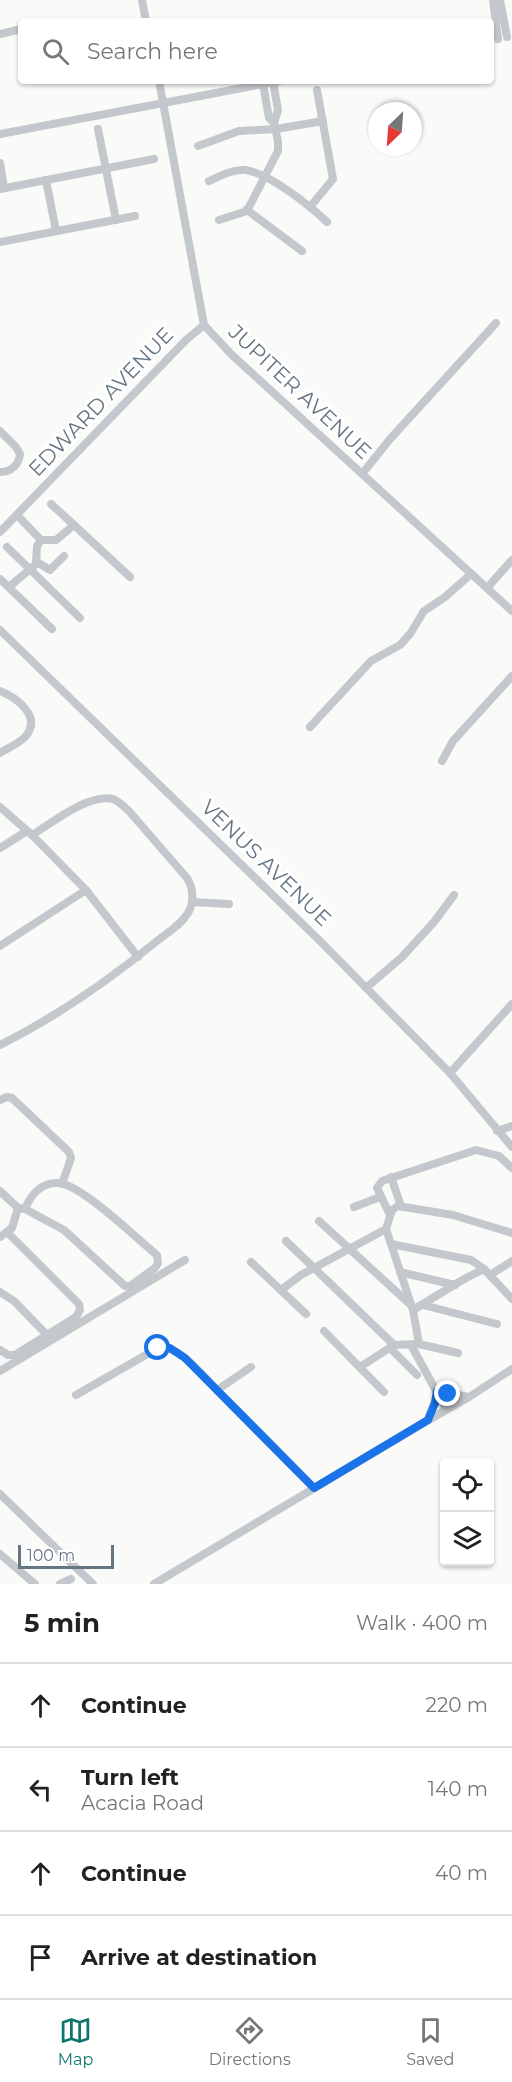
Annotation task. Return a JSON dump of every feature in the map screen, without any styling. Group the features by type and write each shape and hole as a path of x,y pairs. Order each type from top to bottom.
{"street":[{"path":"142,0 145,18"},
{"path":"493,0 502,38"},
{"path":"500,0 502,38"},
{"path":"0,34 18,30"},
{"name":"JUPITER AVENUE","path":"160,84 204,325 232,355 512,612"},
{"path":"0,134 263,84 269,118 275,126 278,151 247,210 219,220"},
{"path":"275,126 278,116 276,84"},
{"path":"310,207 333,179 317,90"},
{"path":"266,101 276,100"},
{"path":"198,146 239,131 323,121"},
{"path":"98,129 116,220"},
{"path":"0,163 2,188 154,159"},
{"path":"209,181 244,170 265,177 310,207 327,222"},
{"path":"46,180 56,231"},
{"path":"247,210 302,251"},
{"path":"0,242 135,216"},
{"path":"362,474 390,439 496,323"},
{"name":"EDWARD AVENUE","path":"0,532 186,340 204,325"},
{"path":"0,431 20,454 17,464 7,472 0,472"},
{"path":"51,504 130,577"},
{"path":"17,515 41,540 56,540 74,525"},
{"path":"9,587 37,561 37,546 41,540"},
{"path":"7,547 80,618"},
{"path":"37,561 50,570 64,556"},
{"path":"487,588 512,560"},
{"path":"310,728 371,661 400,645 410,634 424,611 445,597 471,574"},
{"path":"0,579 52,629"},
{"name":"VENUS AVENUE","path":"0,630 366,988 450,1073 512,1147"},
{"path":"442,761 453,741 512,676"},
{"path":"0,690 21,703 31,723 25,737 0,753"},
{"path":"0,848 87,802 104,798 117,801 128,810 187,878 192,902 189,912 180,922 138,957 74,1003 0,1045"},
{"path":"0,807 30,833 86,890 138,957"},
{"path":"0,946 86,890"},
{"path":"366,988 402,957 434,922 454,895"},
{"path":"192,902 229,904"},
{"path":"450,1073 512,1004"},
{"path":"0,1100 7,1097 12,1098 69,1152 71,1158 62,1184"},
{"path":"497,1131 512,1126"},
{"path":"390,1215 380,1197 378,1185 382,1180 476,1150 499,1155 512,1168"},
{"path":"391,1177 401,1206"},
{"path":"0,1191 22,1209 67,1233 125,1286 129,1286 155,1268 158,1261 157,1255 110,1214 68,1186 51,1184 38,1189 22,1209 15,1223 4,1235 80,1307 80,1312 76,1317 12,1356 0,1350"},
{"path":"354,1207 380,1197"},
{"path":"446,1409 415,1344 412,1308 386,1229 390,1215 393,1209 401,1206 453,1215 512,1233"},
{"path":"319,1221 412,1308"},
{"path":"281,1290 295,1279 386,1229"},
{"path":"286,1241 316,1268 417,1375"},
{"path":"391,1244 463,1258 476,1263 512,1299"},
{"path":"0,1371 185,1260"},
{"path":"412,1308 423,1305 455,1285 512,1261"},
{"path":"251,1262 306,1314"},
{"path":"400,1272 455,1285"},
{"path":"0,1292 14,1301 47,1335"},
{"path":"423,1305 497,1324"},
{"path":"324,1330 384,1392"},
{"path":"360,1367 392,1346 415,1344 458,1353"},
{"path":"76,1395 158,1348 165,1347 174,1350 185,1358 314,1488"},
{"path":"217,1390 251,1367"},
{"path":"154,1584 469,1397 512,1369"},
{"path":"438,1392 469,1397"},
{"path":"428,1420 438,1392"},
{"path":"0,1494 93,1584"},
{"path":"0,1554 35,1584"},
{"path":"60,1584 71,1579"}],"route":[{"path":"158,1348 170,1348 185,1358 314,1488 428,1420 437,1391 448,1394"}]}
